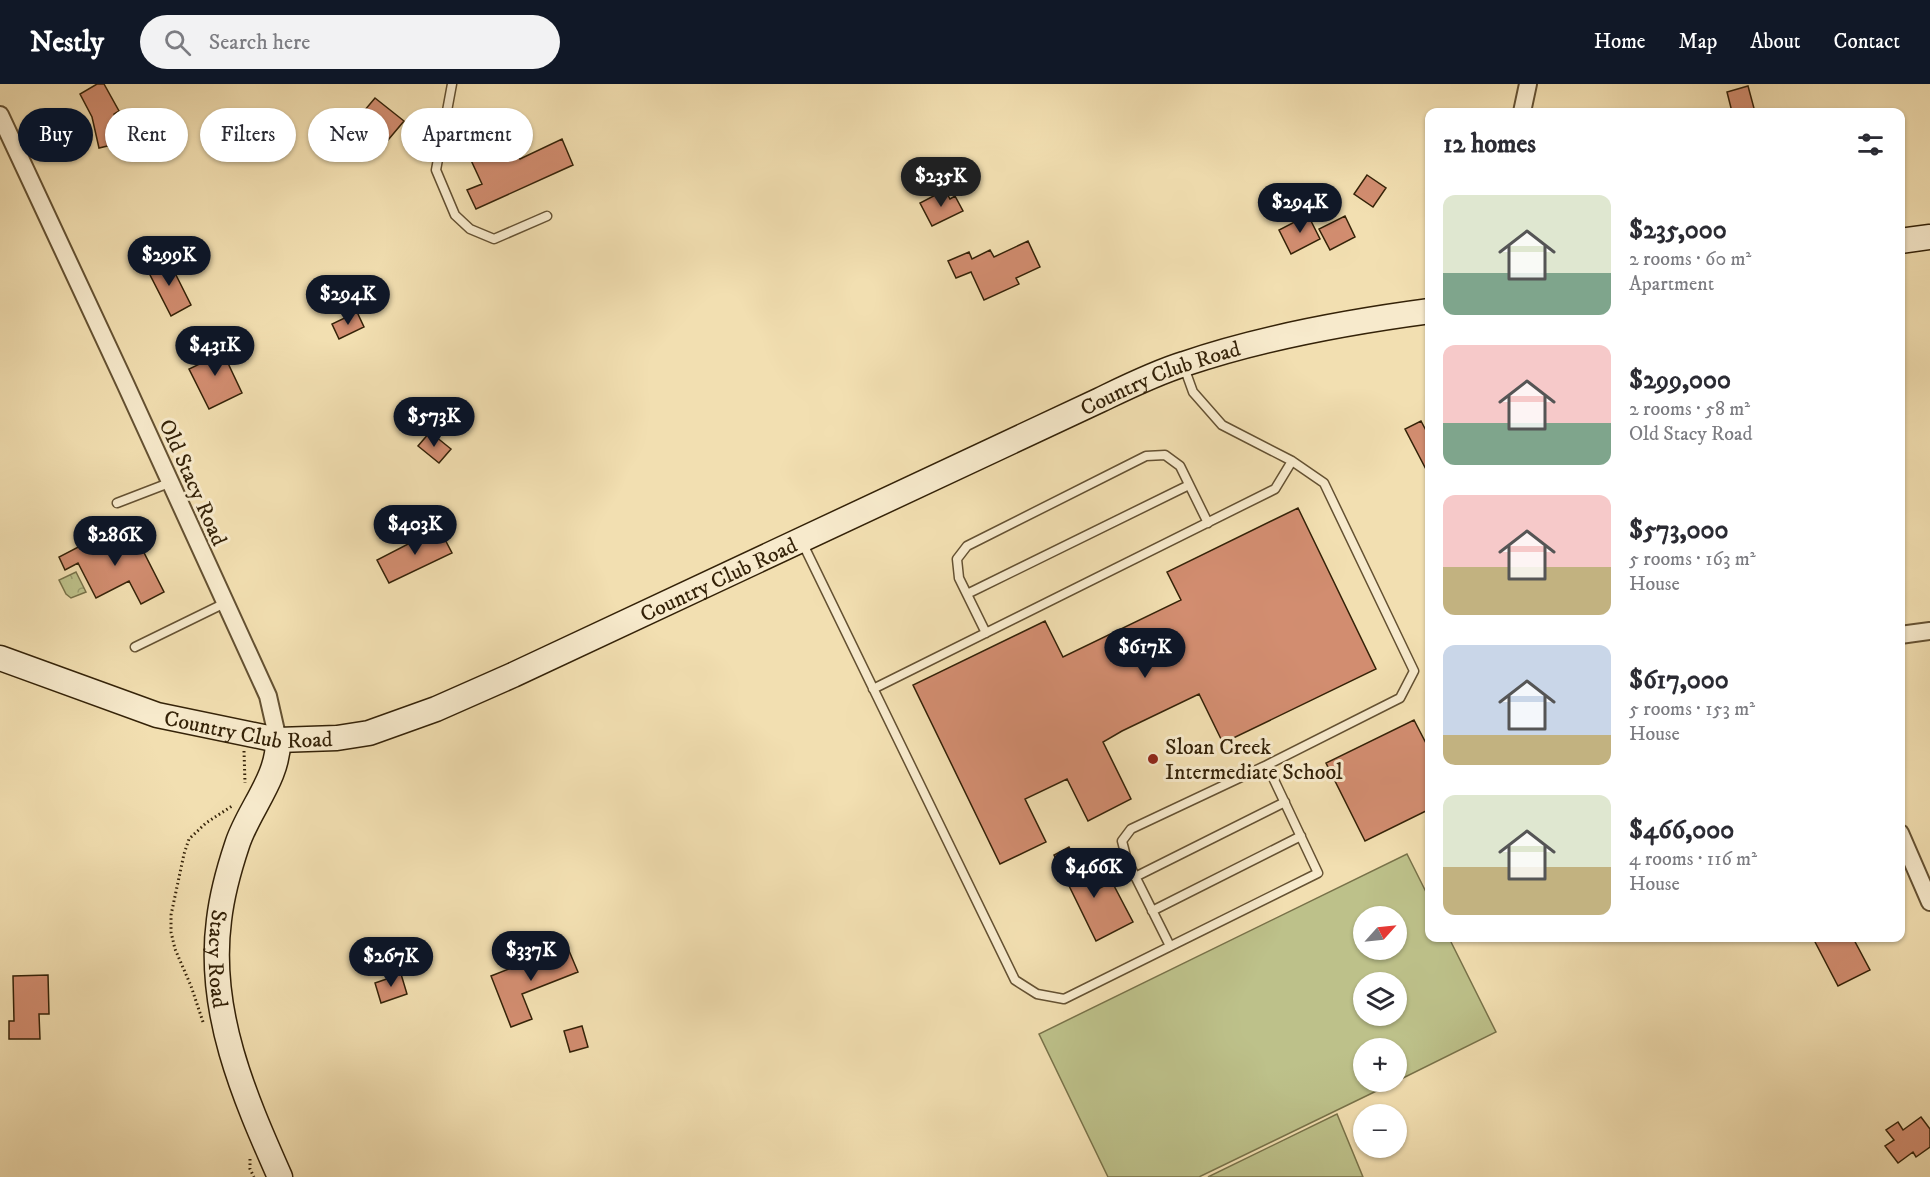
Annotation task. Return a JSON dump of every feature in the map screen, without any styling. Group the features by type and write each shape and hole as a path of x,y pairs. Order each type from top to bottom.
{"main road":[{"path":"1905,240 1930,237"},
{"name":"Country Club Road","path":"0,658 157,715 278,740 337,738 369,733 436,709 802,541 1105,397 1183,364 1269,339 1425,312"},
{"name":"Stacy Road","path":"278,740 274,766 238,841 225,885 219,922 218,965 222,1017 234,1063 250,1109 280,1177"}],"street":[{"path":"1523,108 1528,84"},
{"name":"Old Stacy Road","path":"0,116 268,696 278,740"},
{"path":"1905,634 1930,631"},
{"path":"1905,844 1930,902"}],"lane":[{"path":"452,84 436,170 455,215 470,229 494,238 548,216"},
{"path":"1170,946 1127,860 1122,841 1131,829 1267,765 1400,698 1414,671 1324,483 1292,461 1222,425 1193,392 1183,364"},
{"path":"986,633 959,578 957,559 967,546 1146,456 1165,455 1180,466 1208,523"},
{"path":"873,689 1275,489 1292,461"},
{"path":"117,503 169,483"},
{"path":"967,594 1189,485"},
{"path":"802,541 1015,980 1037,994 1064,999 1318,873 1267,765"},
{"path":"135,647 225,603"},
{"path":"1135,877 1285,802"},
{"path":"1152,911 1301,837"}],"green space":[{"path":"76,572 86,592 71,598 66,594 59,580"},
{"path":"1407,854 1425,890 1425,942 1451,942 1496,1032 1407,1076 1407,1038 1353,1038 1353,1092 1374,1092 1199,1177 1108,1177 1039,1034"},
{"path":"1337,1114 1353,1158 1355,1158 1363,1177 1208,1177"}],"building":[{"path":"97,84 104,84 117,108 105,108 105,147 99,148 93,121 93,108 87,108 80,94"},
{"path":"1748,86 1754,108 1731,108 1727,92"},
{"path":"375,98 388,108 367,108"},
{"path":"389,109 401,119 401,125 389,139"},
{"path":"562,139 573,165 476,209 467,190 482,184 472,162 533,162 533,153"},
{"path":"1367,175 1386,188 1373,207 1354,194"},
{"path":"945,190 950,199 955,196 963,211 932,226 920,203"},
{"path":"1308,215 1320,239 1291,254 1279,230"},
{"path":"1345,216 1355,237 1330,250 1319,229"},
{"path":"1028,241 1040,267 1016,278 1019,284 984,300 971,272 956,278 948,261 969,252 972,259 990,250 994,257"},
{"path":"168,259 191,305 171,316 147,269"},
{"path":"357,312 364,327 339,339 332,324"},
{"path":"218,342 242,393 209,409 189,369 206,361 201,350"},
{"path":"1421,421 1425,429 1425,467 1405,429"},
{"path":"430,432 451,449 439,463 418,446"},
{"path":"1298,508 1376,669 1223,743 1199,694 1122,731 1103,742 1131,799 1088,821 1067,779 1025,799 1046,842 1000,864 913,685 1045,621 1063,657 1181,600 1167,572"},
{"path":"439,528 452,553 389,583 377,560"},
{"path":"107,532 115,546 135,535 164,592 141,604 129,581 96,598 78,563 65,570 59,557"},
{"path":"1414,720 1425,741 1425,811 1365,841 1326,763"},
{"path":"1069,847 1092,892 1112,882 1133,922 1096,941 1054,855"},
{"path":"1815,942 1855,942 1870,970 1838,986"},
{"path":"567,946 578,972 522,994 532,1019 511,1027 491,976"},
{"path":"401,974 407,994 381,1003 375,983"},
{"path":"48,975 49,1014 39,1014 40,1039 9,1039 9,1021 14,1021 13,976"},
{"path":"582,1026 588,1047 570,1052 564,1031"},
{"path":"1921,1117 1930,1129 1930,1147 1916,1157 1913,1152 1898,1163 1885,1146 1894,1140 1886,1130 1898,1122 1903,1130"}],"place":[{"name":"Sloan Creek Intermediate School","path":"1153,759"}]}
